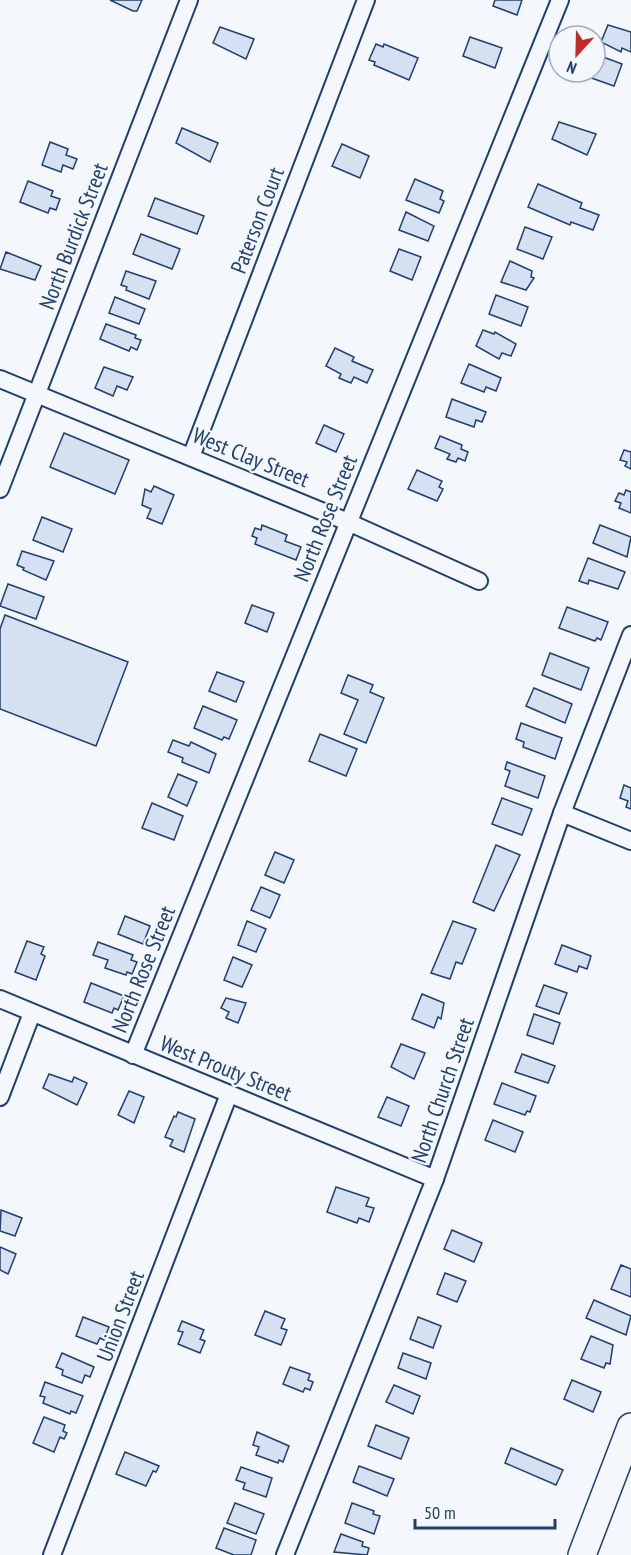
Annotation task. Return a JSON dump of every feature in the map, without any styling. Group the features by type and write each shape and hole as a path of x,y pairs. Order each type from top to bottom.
{"main road":[{"path":"582,1555 631,1427"}],"street":[{"name":"North Burdick Street","path":"0,489 189,0"},
{"name":"Paterson Court","path":"191,457 366,0"},
{"name":"North Rose Street","path":"134,1054 560,0"},
{"name":"West Clay Street","path":"0,379 348,522 479,581"},
{"name":"North Church Street","path":"285,1555 435,1179 562,813 631,635"},
{"path":"562,813 631,841"},
{"name":"West Prouty Street","path":"0,999 435,1179"},
{"path":"0,1097 32,1013"},
{"name":"Union Street","path":"52,1555 230,1094"}],"building":[{"path":"110,0 142,0 137,11 133,11"},
{"path":"495,0 522,0 517,15 493,6"},
{"path":"608,25 631,32 631,52 622,48 621,52 607,45"},
{"path":"220,27 254,39 246,59 213,43"},
{"path":"470,37 502,48 495,68 463,56"},
{"path":"376,44 383,47 384,44 418,58 409,80 374,65 375,62 369,60"},
{"path":"607,58 622,64 614,86 607,84"},
{"path":"559,122 596,134 587,155 552,139"},
{"path":"182,128 218,143 210,162 176,143"},
{"path":"50,142 68,149 66,155 77,159 73,169 63,165 61,172 42,165"},
{"path":"342,144 369,156 360,178 332,166"},
{"path":"415,179 443,191 440,199 444,201 439,213 406,200"},
{"path":"28,181 53,191 51,196 60,199 56,210 50,208 48,213 20,202"},
{"path":"538,184 582,203 580,208 599,215 593,230 571,222 570,225 528,207"},
{"path":"155,198 204,216 197,234 148,216"},
{"path":"406,212 434,226 428,241 399,230"},
{"path":"525,227 552,237 543,259 517,249"},
{"path":"141,234 180,249 172,269 133,254"},
{"path":"399,249 421,257 412,280 390,271"},
{"path":"6,252 41,266 35,280 0,269"},
{"path":"510,261 532,271 531,277 534,278 526,290 501,282"},
{"path":"126,271 156,281 149,299 126,290 127,287 121,285"},
{"path":"496,295 528,307 521,326 489,314"},
{"path":"115,297 145,309 139,324 109,313"},
{"path":"106,324 136,335 135,338 141,340 137,350 131,347 129,351 100,339"},
{"path":"483,330 494,334 495,332 516,344 511,356 502,353 499,359 476,346"},
{"path":"335,348 354,357 352,361 373,370 367,383 354,377 351,383 339,378 341,374 326,366"},
{"path":"469,364 501,378 496,391 486,387 484,392 461,383"},
{"path":"104,367 133,377 127,390 117,386 113,396 95,388"},
{"path":"452,399 486,412 482,422 476,420 474,427 446,417"},
{"path":"324,425 344,434 336,452 316,443"},
{"path":"64,433 129,460 115,494 50,467"},
{"path":"440,436 462,445 461,449 468,452 465,461 458,458 456,462 447,459 450,454 435,448"},
{"path":"624,450 631,452 631,469 625,466 627,462 620,460"},
{"path":"417,470 442,481 439,487 443,489 437,501 408,489"},
{"path":"154,486 174,495 162,524 147,518 151,509 142,505 145,489 151,492"},
{"path":"626,490 631,492 631,513 619,508 621,503 615,501 619,493 624,495"},
{"path":"42,517 72,529 63,552 33,540"},
{"path":"262,525 287,535 285,541 301,547 296,560 255,544 257,538 252,536 255,528 261,530"},
{"path":"600,525 631,537 627,557 593,543"},
{"path":"22,551 54,561 46,580 17,565"},
{"path":"588,558 625,572 618,589 589,580 588,584 579,581"},
{"path":"8,584 44,597 36,619 0,606"},
{"path":"252,605 274,613 267,632 245,623"},
{"path":"567,607 608,622 601,640 597,638 595,641 559,628"},
{"path":"5,615 128,662 96,746 0,709 0,629"},
{"path":"550,653 589,668 581,690 542,675"},
{"path":"217,672 244,682 236,702 209,691"},
{"path":"348,675 373,685 370,692 384,698 366,743 344,734 358,700 341,693"},
{"path":"534,688 572,704 565,723 526,706"},
{"path":"203,706 237,720 229,739 224,737 222,740 194,728"},
{"path":"521,723 562,738 555,759 523,747 524,742 516,739"},
{"path":"320,734 357,749 346,776 309,761"},
{"path":"173,740 189,746 191,742 216,754 209,773 182,762 183,758 168,752"},
{"path":"507,762 545,776 538,798 505,786 510,771 505,769"},
{"path":"178,774 197,782 187,806 168,797"},
{"path":"624,785 631,788 631,809 626,807 628,801 620,798"},
{"path":"502,798 532,809 522,835 492,824"},
{"path":"152,803 183,816 174,840 142,828"},
{"path":"496,845 520,855 494,911 473,902"},
{"path":"275,852 294,860 284,883 265,875"},
{"path":"261,887 280,895 270,918 251,910"},
{"path":"125,916 150,926 143,944 118,934"},
{"path":"247,921 266,929 256,952 238,945"},
{"path":"453,921 476,929 462,964 456,962 450,979 431,973"},
{"path":"27,941 44,947 41,954 45,956 36,980 15,972"},
{"path":"98,942 133,955 131,960 137,962 132,974 127,972 126,975 105,968 108,960 93,955"},
{"path":"562,945 591,956 587,969 579,966 577,972 555,964"},
{"path":"233,957 252,965 242,987 224,980"},
{"path":"91,983 124,996 118,1010 114,1008 112,1013 84,1002"},
{"path":"544,985 567,993 559,1014 536,1006"},
{"path":"422,994 444,1003 441,1019 438,1017 434,1028 412,1019"},
{"path":"226,998 246,1003 238,1023 226,1018 229,1012 221,1008"},
{"path":"534,1014 560,1023 553,1044 527,1035"},
{"path":"401,1044 425,1053 414,1079 391,1067"},
{"path":"522,1054 555,1066 548,1083 515,1072"},
{"path":"49,1074 72,1082 74,1077 87,1083 77,1105 43,1088"},
{"path":"502,1083 536,1096 530,1112 527,1111 525,1115 494,1104"},
{"path":"129,1091 144,1097 134,1123 118,1115"},
{"path":"387,1097 409,1106 401,1126 378,1117"},
{"path":"178,1112 195,1119 184,1152 170,1146 173,1140 165,1137"},
{"path":"493,1120 523,1132 515,1152 485,1140"},
{"path":"336,1187 369,1198 366,1206 374,1208 369,1222 359,1218 357,1223 327,1212"},
{"path":"1,1210 22,1218 15,1236 0,1231"},
{"path":"452,1230 482,1243 474,1262 444,1249"},
{"path":"0,1247 16,1254 8,1274 0,1270"},
{"path":"621,1265 631,1269 631,1297 611,1289"},
{"path":"445,1273 466,1281 457,1302 437,1294"},
{"path":"594,1300 631,1316 626,1335 586,1318"},
{"path":"265,1311 285,1319 281,1328 287,1330 281,1345 255,1335"},
{"path":"83,1317 109,1327 104,1340 100,1338 97,1344 76,1336"},
{"path":"418,1317 441,1326 433,1348 410,1339"},
{"path":"182,1321 204,1330 200,1339 205,1341 200,1353 178,1344 183,1332 178,1331"},
{"path":"591,1336 613,1345 610,1364 606,1363 604,1368 581,1359"},
{"path":"62,1353 94,1367 90,1377 85,1375 82,1383 62,1375 63,1370 56,1367"},
{"path":"403,1353 431,1363 426,1379 398,1368"},
{"path":"290,1367 310,1374 308,1380 313,1382 310,1390 305,1388 303,1392 283,1384"},
{"path":"572,1380 601,1392 593,1412 564,1399"},
{"path":"45,1382 83,1396 76,1413 71,1411 70,1414 43,1403 45,1397 40,1396"},
{"path":"394,1385 420,1396 413,1414 386,1402"},
{"path":"44,1417 65,1425 63,1431 67,1433 64,1439 60,1437 54,1452 33,1443"},
{"path":"376,1425 409,1438 401,1459 368,1446"},
{"path":"257,1432 289,1446 283,1462 279,1460 278,1463 256,1455 259,1447 253,1445"},
{"path":"511,1448 563,1470 556,1485 505,1463"},
{"path":"125,1452 159,1466 156,1472 153,1471 146,1486 116,1474"},
{"path":"359,1466 394,1479 387,1496 353,1482"},
{"path":"241,1467 272,1478 266,1497 243,1489 245,1483 236,1480"},
{"path":"235,1503 264,1514 256,1534 227,1523"},
{"path":"352,1503 374,1511 373,1514 380,1516 374,1534 345,1523"},
{"path":"224,1528 256,1540 251,1555 234,1555 216,1548"},
{"path":"341,1534 363,1542 362,1546 369,1548 367,1555 334,1552"}]}
